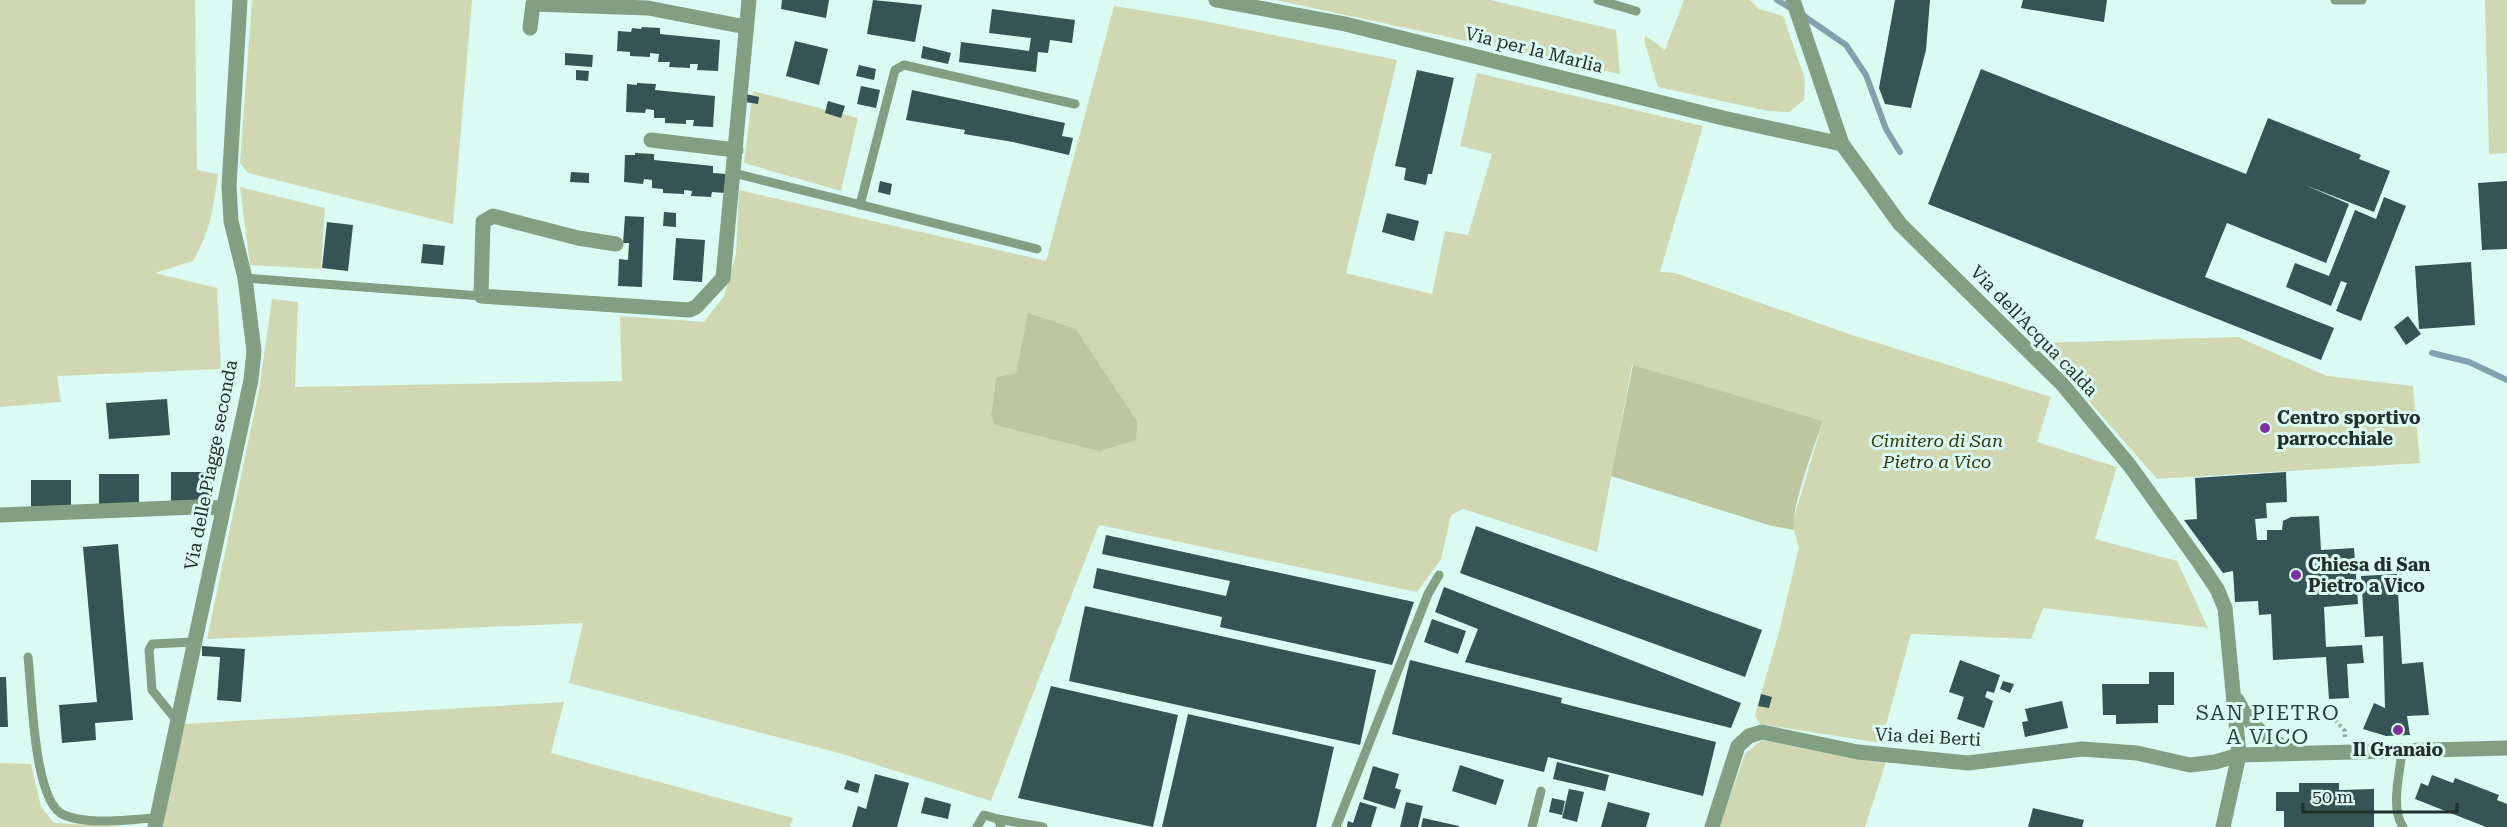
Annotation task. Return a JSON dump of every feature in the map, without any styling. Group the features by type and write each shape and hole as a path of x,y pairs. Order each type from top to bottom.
{"street":[{"name":"Via delle Piagge seconda","path":"156,823 251,381 254,351 245,278 231,221 229,186 240,0"},
{"path":"616,244 578,238 493,216 483,222 481,296 689,310 696,307 723,278 748,0"},
{"name":"Via per la Marlia","path":"1216,0 1345,24 1723,118 1842,144"},
{"name":"Via dell'Acqua calda","path":"1793,0 1842,144 1900,224 2063,385 2144,482 2217,589 2225,608 2239,755 2507,748"},
{"path":"531,28 532,4 648,8 746,27"},
{"path":"651,140 735,150"},
{"path":"0,515 197,507 223,508"},
{"name":"Via dell'Acqua calda","path":"2234,694 2252,726 2272,742 2298,753"},
{"name":"Via dei Berti","path":"1712,827 1738,746 1749,736 1762,732 1858,752 1968,763 2082,749 2137,753 2190,765 2215,762 2239,755"},
{"path":"2223,827 2239,755"}],"lane":[{"path":"1598,0 1636,11"},
{"path":"2335,0 2362,0"},
{"path":"861,205 895,70 904,65 1075,104"},
{"path":"734,173 1037,249"},
{"path":"245,278 481,296"},
{"path":"1336,827 1428,594 1439,575"},
{"path":"177,721 152,690 149,650 152,644 194,642"},
{"path":"28,657 41,778 51,804 63,815 85,820 156,823"},
{"path":"2402,751 2397,808 2398,819 2403,827"},
{"path":"1532,827 1541,791"},
{"path":"977,827 984,815 999,823 1042,827"}],"green space":[{"path":"0,0 195,0 197,170 218,174 213,209 208,229 193,261 155,273 217,288 221,369 57,376 61,402 0,407"},
{"path":"252,0 472,0 453,224 248,173 240,163"},
{"path":"1276,0 1490,0 1616,30 1620,74"},
{"path":"1684,0 1750,0 1759,9 1783,16 1805,79 1804,100 1789,112 1768,111 1658,87 1644,40 1646,36 1665,50"},
{"path":"2485,0 2507,0 2507,153 2489,154"},
{"name":"Cimitero di San Pietro a Vico","path":"1114,6 1199,20 1397,60 1346,273 1432,294 1445,231 1468,235 1492,154 1460,146 1477,73 1703,126 1660,272 1675,273 1849,334 2051,397 2037,442 2117,467 2095,539 2177,561 2208,628 2043,608 2031,639 1911,634 1881,743 1760,724 1755,715 1779,632 1799,547 1792,524 1823,421 1632,365 1597,552 1463,509 1451,515 1441,559 1417,592 1099,525 991,801 839,753 569,683 583,623 207,639 259,390 272,299 298,302 295,387 622,381 620,316 704,322 724,296 736,254 739,190 1046,261","holes":["1016,373 991,416 996,377"]},
{"path":"753,91 858,118 841,191 744,163"},
{"path":"240,187 325,208 321,269 250,265"},
{"path":"1028,313 1076,329 1137,421 1136,440 1099,451 995,425 991,416 996,377 1016,373"},
{"name":"Centro sportivo parrocchiale","path":"2238,337 2327,376 2413,386 2420,463 2157,479 2038,343"},
{"path":"1633,365 1823,421 1799,493 1795,509 1794,530 1772,526 1611,476"},
{"path":"564,702 551,753 793,818 790,827 161,827 184,724"},
{"path":"1762,740 1863,760 1886,762 1865,827 1719,827 1745,754"},
{"path":"0,763 31,764 41,807 54,823 126,827 0,827"}],"building":[{"path":"782,0 829,0 826,18 781,9"},
{"path":"873,0 922,5 915,42 867,34"},
{"path":"1895,0 1930,0 1926,50 1911,108 1885,104 1879,88"},
{"path":"2023,0 2107,0 2104,22 2021,8"},
{"path":"992,9 1075,20 1072,43 1050,40 1048,53 1038,52 1036,72 959,62 961,42 1029,51 1031,38 989,33"},
{"path":"642,27 660,28 660,34 720,40 718,71 697,70 698,64 690,64 690,68 669,67 670,62 658,62 659,54 650,53 650,57 630,56 630,52 617,51 618,31 631,32 632,28 641,29"},
{"path":"795,41 828,49 819,85 786,76"},
{"path":"923,46 951,53 948,64 921,58"},
{"path":"565,53 593,55 592,67 565,65"},
{"path":"859,65 876,69 874,80 856,76"},
{"path":"1981,69 2246,174 2268,118 2361,155 2359,159 2390,171 2374,212 2305,185 2349,204 2326,263 2227,223 2205,277 2334,328 2321,360 1928,204"},
{"path":"576,70 589,71 588,81 576,80"},
{"path":"1417,70 1454,78 1432,174 1428,174 1426,185 1404,180 1406,168 1395,166"},
{"path":"637,83 656,84 655,90 715,96 713,127 693,126 694,120 686,120 686,124 665,123 665,118 654,118 654,110 646,109 645,113 626,112 627,84 637,85"},
{"path":"861,86 880,90 876,108 857,104"},
{"path":"912,90 1065,123 1062,136 1073,138 1069,155 964,134 965,130 906,120"},
{"path":"746,94 759,97 758,104 745,102"},
{"path":"828,101 845,106 841,118 825,113"},
{"path":"635,153 654,154 654,160 713,166 713,173 726,174 725,193 712,192 711,197 691,196 692,191 684,190 684,194 663,193 663,189 652,188 652,180 644,179 643,184 624,182 625,155 635,155"},
{"path":"571,172 589,173 589,183 570,182"},
{"path":"880,181 892,184 890,195 878,192"},
{"path":"2507,181 2507,249 2482,250 2478,183"},
{"path":"2384,197 2406,206 2361,321 2336,311 2347,283 2341,281 2331,306 2286,287 2295,263 2329,276 2355,210 2376,219"},
{"path":"664,212 676,213 676,227 663,226"},
{"path":"1387,213 1419,221 1414,241 1382,232"},
{"path":"625,216 644,217 642,287 618,286 619,259 628,260 629,243 623,243"},
{"path":"327,222 353,225 348,271 322,268"},
{"path":"676,238 705,240 702,282 673,280"},
{"path":"423,244 445,246 443,265 421,263"},
{"path":"2471,262 2475,325 2419,329 2415,266"},
{"path":"2408,316 2421,334 2406,345 2394,327"},
{"path":"167,399 170,435 109,439 106,403"},
{"path":"171,472 211,472 212,502 171,502"},
{"path":"2286,472 2287,502 2266,503 2267,518 2255,519 2257,540 2267,540 2267,530 2282,530 2283,521 2291,517 2319,516 2321,550 2354,548 2358,604 2324,607 2326,647 2362,645 2364,663 2347,664 2349,698 2329,699 2326,657 2273,660 2271,614 2259,615 2258,601 2235,602 2233,571 2223,573 2184,520 2197,519 2195,478"},
{"path":"99,474 139,474 139,504 99,504"},
{"path":"31,480 71,480 71,510 31,510"},
{"path":"1476,526 1762,630 1745,677 1460,573"},
{"path":"1106,535 1414,602 1392,665 1220,627 1222,617 1093,588 1097,568 1226,596 1230,581 1102,554"},
{"path":"118,544 133,720 95,723 96,740 62,743 59,705 97,702 83,547"},
{"path":"2397,574 2402,664 2423,662 2429,715 2407,716 2410,735 2386,736 2363,729 2374,703 2385,708 2383,636 2365,637 2361,576"},
{"path":"1444,587 1741,703 1731,728 1465,662 1478,629 1435,612"},
{"path":"1085,606 1376,670 1360,745 1069,681"},
{"path":"1432,619 1466,631 1458,654 1424,642"},
{"path":"202,646 245,649 241,702 217,700 220,657 202,656"},
{"path":"1410,660 1562,698 1561,703 1716,742 1703,796 1548,757 1544,772 1392,734"},
{"path":"1960,660 2000,675 1994,693 1987,691 1985,697 1993,701 1984,728 1957,719 1964,697 1949,692"},
{"path":"2149,672 2174,672 2174,705 2158,705 2158,723 2116,724 2116,715 2103,715 2102,684 2149,684"},
{"path":"0,677 6,677 8,727 0,727"},
{"path":"2003,681 2014,684 2010,693 2000,689"},
{"path":"1051,686 1178,715 1153,827 1018,798"},
{"path":"1761,694 1772,697 1769,708 1758,706"},
{"path":"2062,701 2068,728 2025,737 2022,722 2028,721 2025,709"},
{"path":"1188,714 1334,747 1316,827 1162,827"},
{"path":"1557,762 1609,775 1605,791 1553,779"},
{"path":"1460,765 1504,780 1496,805 1452,791"},
{"path":"1373,766 1399,774 1395,788 1401,790 1395,809 1363,799"},
{"path":"875,774 909,783 897,827 852,827 858,806 866,809"},
{"path":"2432,775 2453,783 2455,778 2499,795 2497,800 2507,804 2507,827 2486,827 2415,799 2421,783 2428,786"},
{"path":"847,780 860,784 858,793 844,789"},
{"path":"2299,783 2339,783 2339,790 2374,789 2374,827 2284,827 2284,811 2276,811 2276,792 2299,792"},
{"path":"1569,789 1584,792 1577,822 1562,818"},
{"path":"925,797 951,804 948,819 921,813"},
{"path":"1552,798 1565,801 1562,815 1549,812"},
{"path":"1360,802 1377,807 1371,827 1347,827 1348,821 1353,823"},
{"path":"1406,802 1423,806 1418,827 1400,827"},
{"path":"1608,802 1650,813 1646,827 1601,827"},
{"path":"2033,808 2084,820 2082,827 2028,827"},
{"path":"1423,818 1459,826 1459,827 1421,827"}],"waterway":[{"path":"1777,0 1792,9"},
{"path":"1801,14 1846,45 1866,75 1886,129 1900,152"},
{"path":"2432,353 2469,362 2507,380"}],"place":[{"name":"Centro sportivo parrocchiale","path":"2265,428"},
{"name":"Chiesa di San Pietro a Vico","path":"2296,575"},
{"name":"Il Granaio","path":"2398,730"}],"district":[{"name":"SAN PIETRO A VICO","path":"2268,725"}]}
